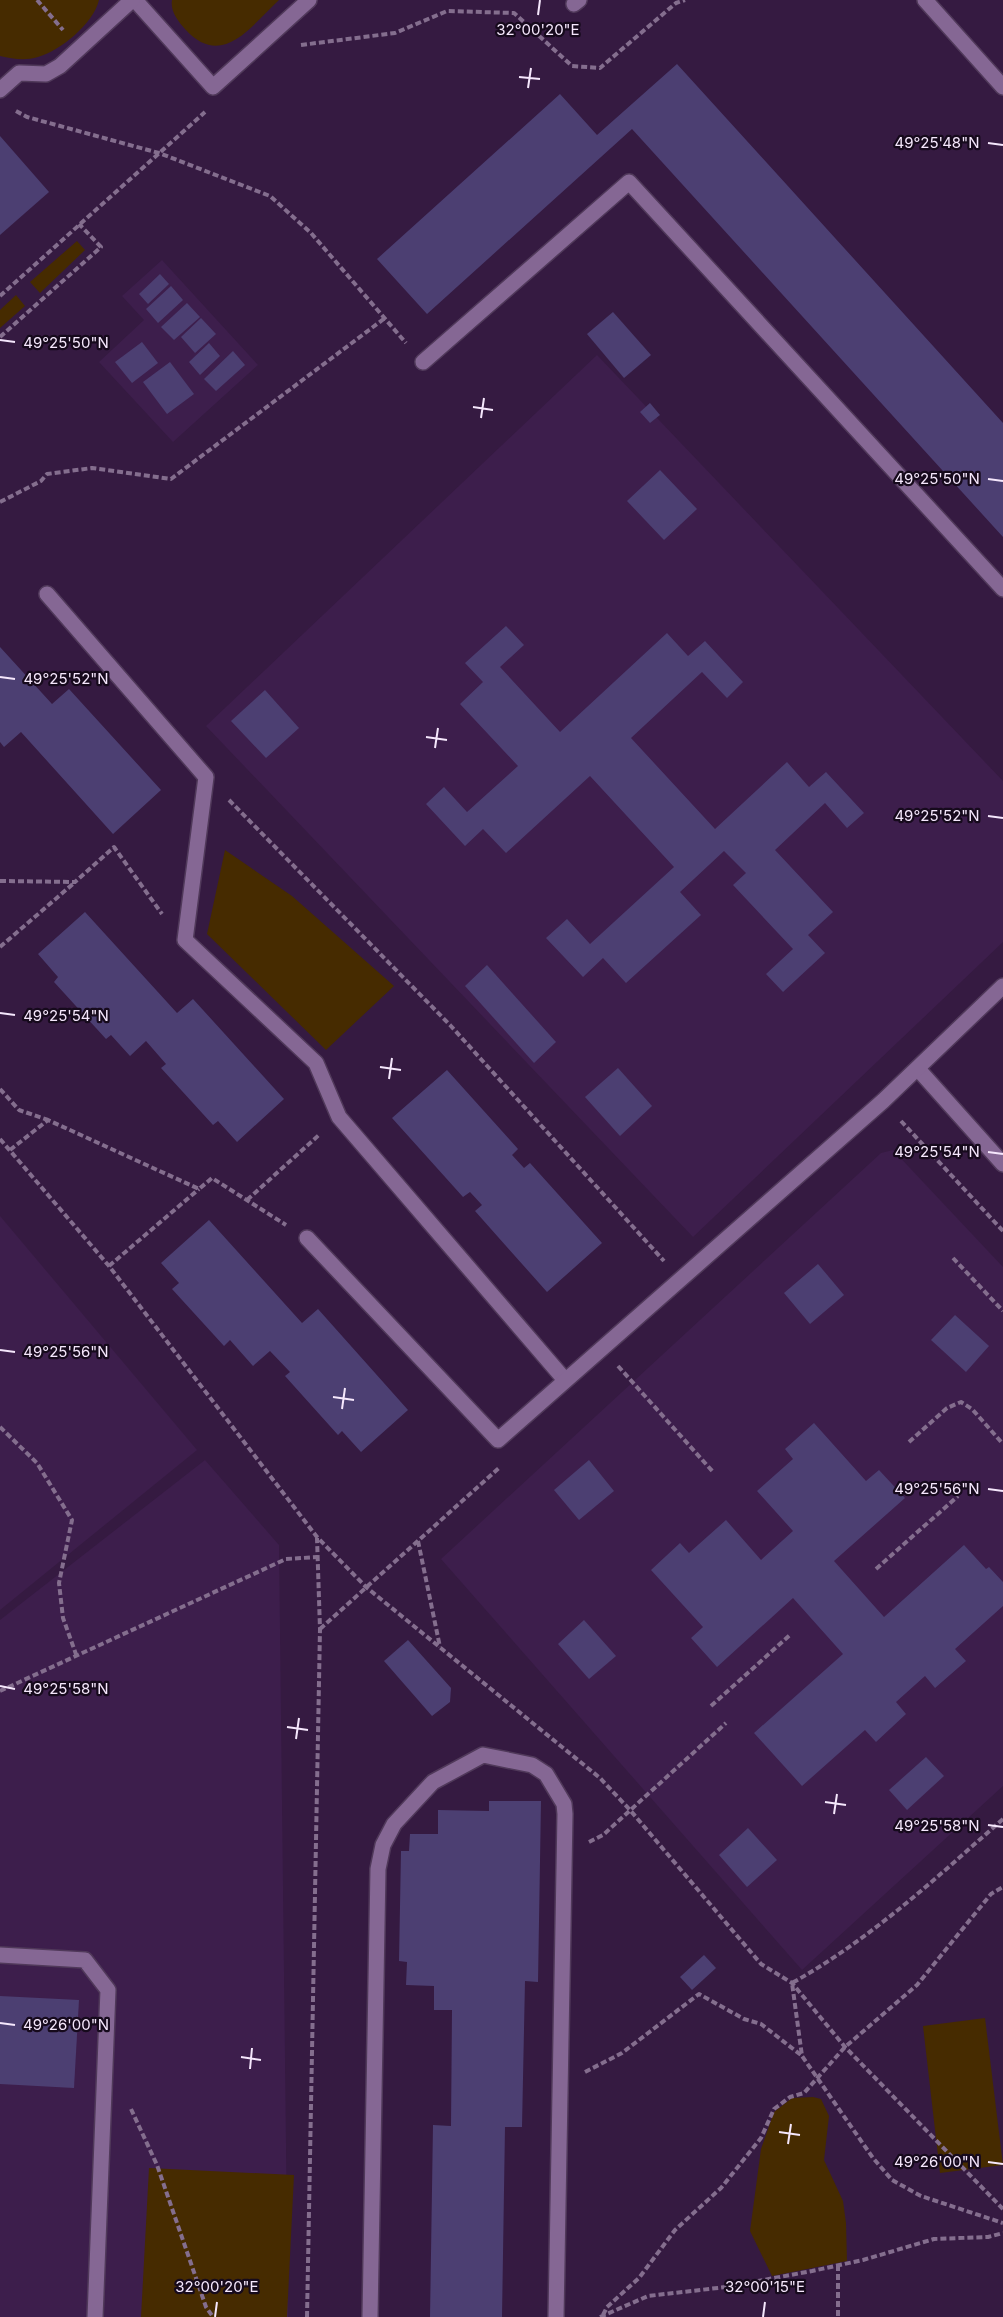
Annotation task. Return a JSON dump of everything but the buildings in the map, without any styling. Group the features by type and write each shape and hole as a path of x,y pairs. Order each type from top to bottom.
{"lane":[{"path":"0,69 19,73 46,74 60,66 134,0 213,87 309,0"},
{"path":"925,0 1003,87"},
{"path":"0,90 19,73"},
{"path":"423,362 629,182 1003,589"},
{"path":"47,594 206,777 185,940 316,1063 339,1118 565,1380"},
{"path":"307,1238 498,1440 918,1069 1003,986"},
{"path":"918,1069 1003,1164"},
{"path":"370,2317 378,1869 383,1845 394,1824 433,1782 483,1755 532,1765 546,1774 564,1804 556,2317"},
{"path":"0,1955 85,1960 108,1990 95,2317"}],"path":[{"path":"36,0 80,48"},
{"path":"296,45 395,33 447,11 514,14 572,66 600,68 676,3 685,0"},
{"path":"0,296 212,106"},
{"path":"12,109 27,117 159,153 270,196 311,233 423,362"},
{"path":"0,337 102,248 80,224"},
{"path":"0,502 41,481 47,474 92,468 171,479 385,318"},
{"path":"206,777 450,1025 681,1280"},
{"path":"0,947 114,847 160,911 185,940"},
{"path":"0,881 75,882"},
{"path":"0,1089 19,1110 48,1120 199,1189"},
{"path":"895,1114 1003,1232"},
{"path":"247,1200 339,1118"},
{"path":"10,1150 48,1120"},
{"path":"0,1139 109,1266 317,1537 366,1587 591,1770 630,1810 761,1964 792,1983 845,2047 1003,2209"},
{"path":"109,1266 212,1178 307,1238"},
{"path":"953,1258 1003,1311"},
{"path":"616,1364 714,1473"},
{"path":"909,1442 947,1408 961,1402 972,1409 1003,1444"},
{"path":"0,1427 37,1463 72,1520 59,1583 63,1618 77,1657"},
{"path":"320,1629 504,1464"},
{"path":"876,1569 958,1496"},
{"path":"307,2317 320,1629 317,1537"},
{"path":"418,1541 440,1648"},
{"path":"0,1691 286,1559 318,1557"},
{"path":"711,1706 790,1635"},
{"path":"565,1842 596,1840 726,1723"},
{"path":"792,1983 824,1965 879,1927 1003,1819"},
{"path":"601,2316 607,2307 646,2270 675,2230 721,2188 761,2138 774,2109 790,2097 804,2093 815,2077 845,2047 917,1985 992,1894 1003,1887"},
{"path":"792,1983 802,2056"},
{"path":"561,2080 599,2067 622,2053 699,1994 744,2019 761,2024 802,2056 815,2077 892,2180 921,2196 1003,2223"},
{"path":"129,2105 157,2165 206,2307 213,2317"},
{"path":"601,2316 648,2296 726,2287 838,2265 934,2239 988,2237 1003,2234"},
{"path":"838,2265 838,2317"}],"shaded area":[{"path":"0,0 99,0 96,9 83,27 56,49 33,58 14,59 0,56"},
{"path":"172,0 279,0 235,40 224,45 211,45 199,41 185,29 173,12"},
{"path":"77,241 85,250 40,293 30,282"},
{"path":"162,260 258,365 173,442 99,362 144,320 122,296"},
{"path":"16,295 25,306 0,328 0,310"},
{"path":"597,355 1003,781 1003,942 693,1237 206,726"},
{"path":"225,850 292,896 394,986 326,1050 207,934"},
{"path":"893,1150 1003,1267 1003,1786 802,1970 441,1559 881,1153"},
{"path":"0,1216 197,1450 0,1610"},
{"path":"205,1460 279,1545 288,2317 0,2317 0,1620"},
{"path":"985,2018 1003,2165 940,2173 923,2026"},
{"path":"792,2098 821,2099 829,2116 824,2160 843,2201 847,2261 772,2276 750,2231 761,2149 774,2112"},
{"path":"149,2168 294,2175 287,2317 141,2317"}]}
